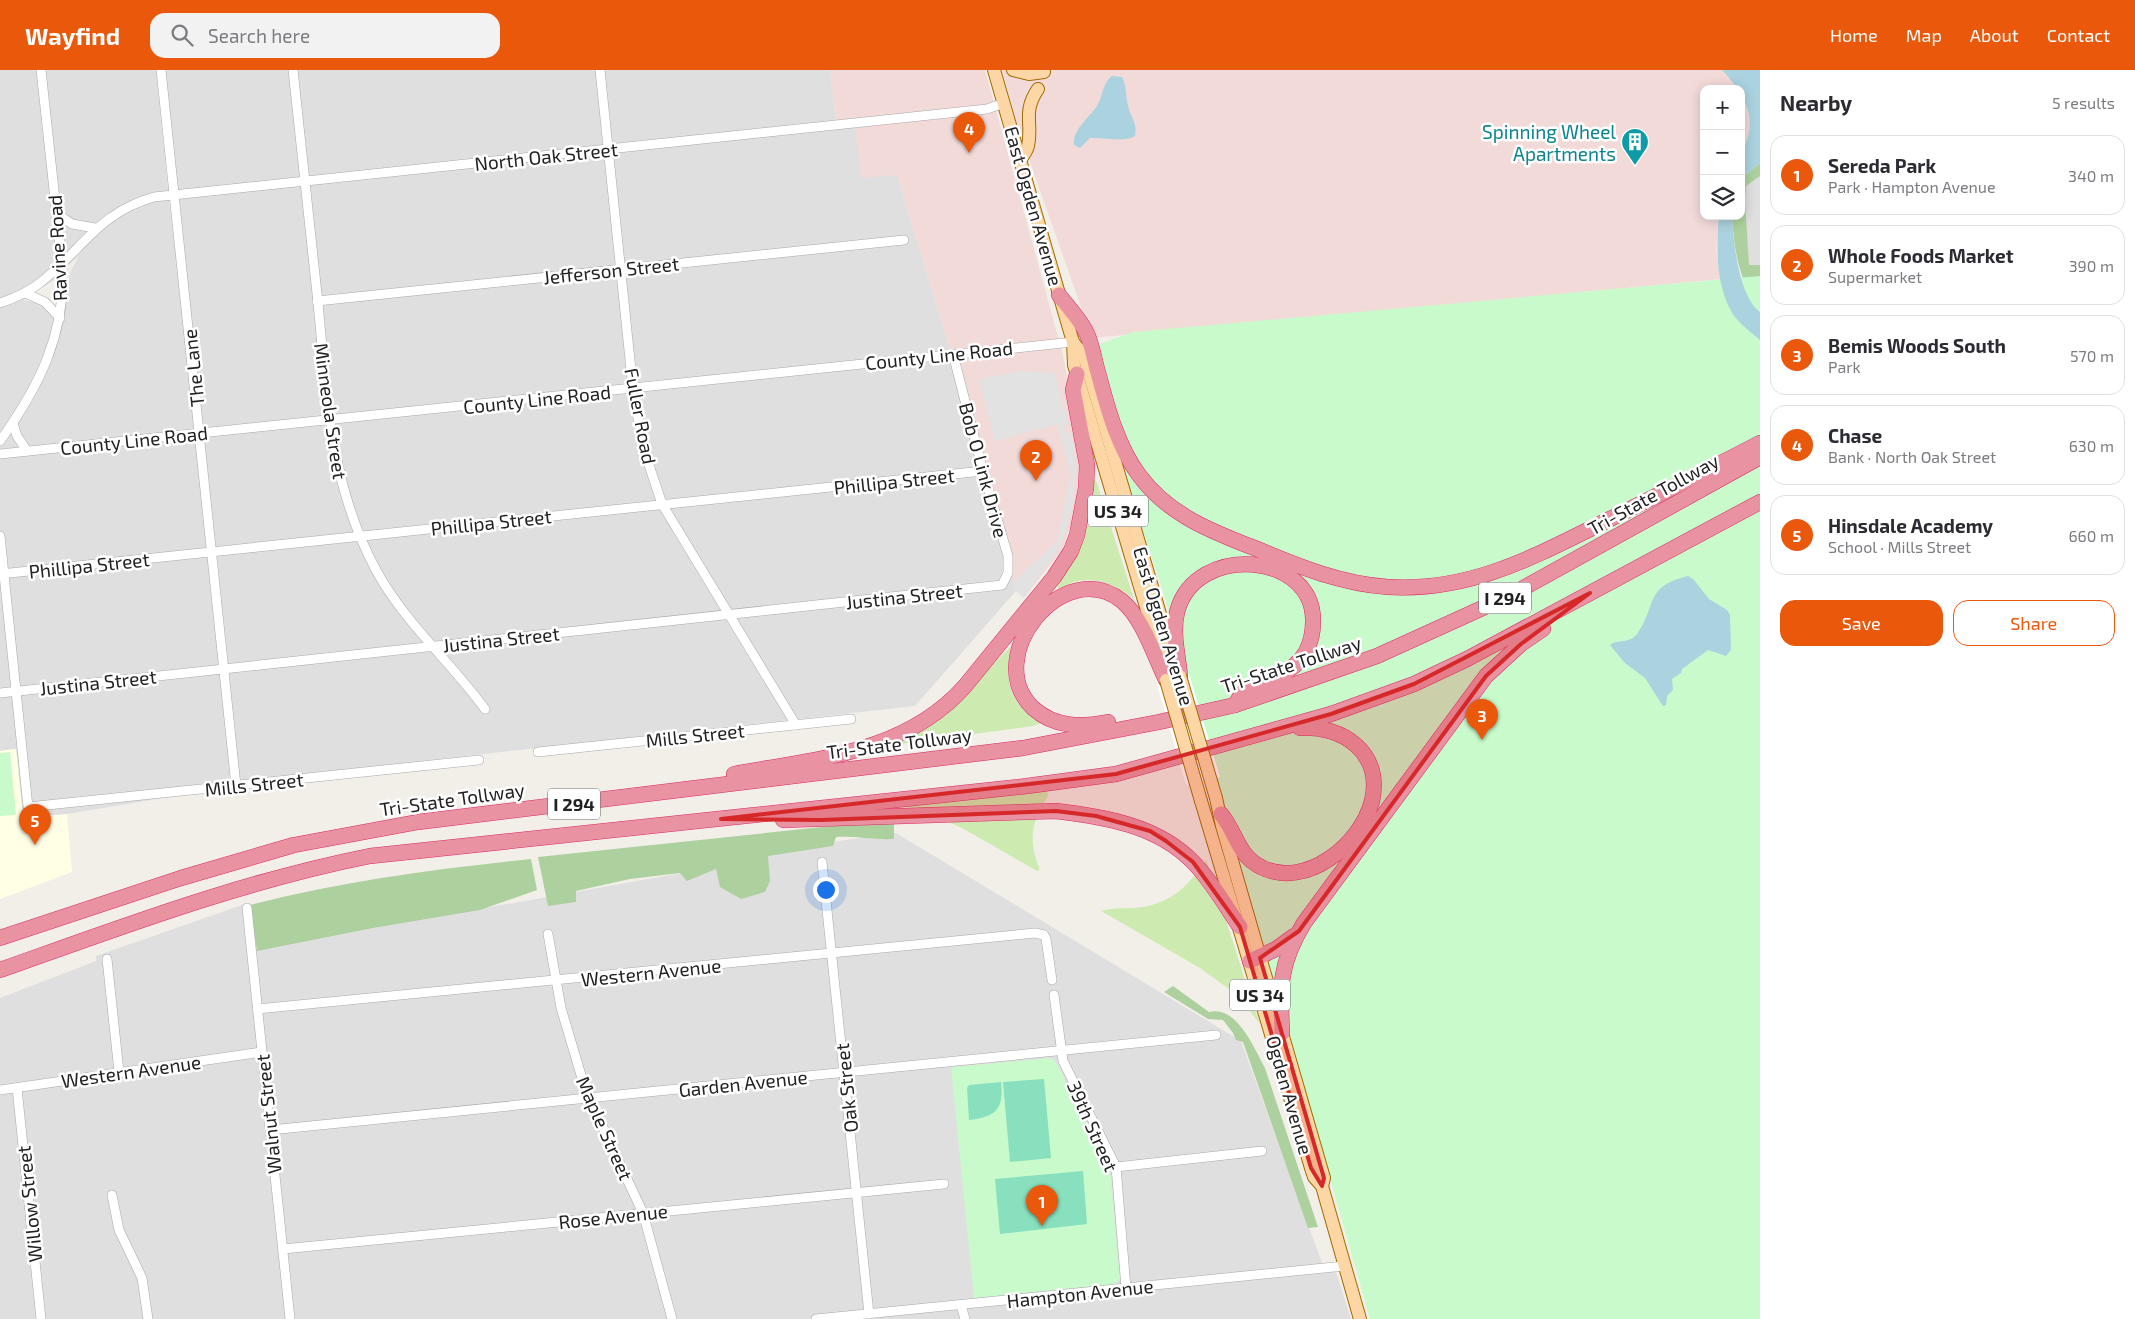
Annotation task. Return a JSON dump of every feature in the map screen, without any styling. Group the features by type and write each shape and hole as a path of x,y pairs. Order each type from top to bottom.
{"highway":[{"path":"1059,295 1087,334 1118,437 1134,468 1150,489 1173,509 1195,524 1303,568 1334,578 1388,587 1414,587 1464,582 1509,568 1760,443"},
{"path":"649,794 668,787 853,751 899,735 924,722 950,702 1054,578 1077,535 1086,488 1087,465 1073,390 1077,374"},
{"name":"Tri-State Tollway","path":"0,938 181,878 294,846 418,822 1023,748 1159,722 1235,705 1377,656 1509,596 1760,457"},
{"name":"I 294","path":"0,970 187,903 309,868 370,856 721,819 1116,774 1242,741 1331,714 1414,684 1467,660 1760,502"},
{"path":"1173,678 1175,624 1183,595 1191,584 1211,570 1224,567 1260,566 1280,571 1300,587 1311,605 1313,618 1311,641 1301,660 1292,668 1279,677 1246,690 1235,705"},
{"path":"1159,722 1131,718 1097,724 1069,725 1045,717 1030,704 1020,689 1016,668 1017,655 1025,632 1050,604 1065,594 1082,590 1097,590 1121,600 1131,610 1173,678"},
{"path":"1282,1033 1280,980 1289,949 1299,931 1486,676 1521,644 1559,619 1590,593"},
{"path":"1221,814 1229,824 1239,848 1249,859 1273,872 1295,873 1321,864 1348,842 1359,828 1372,801 1373,777 1369,765 1356,744 1335,731 1310,727 1296,728 1242,741"},
{"path":"721,819 822,820 1056,811 1096,816 1150,832 1166,841 1193,862 1240,927"},
{"path":"1255,959 1277,949 1299,931"}],"main road":[{"name":"East Ogden Avenue","path":"994,70 1073,342 1074,365 1159,648 1173,678 1216,798"},
{"path":"1013,70 1029,74 1044,72"},
{"path":"1020,160 1028,147 1028,112 1032,97 1038,89"},
{"name":"East Ogden Avenue","path":"1073,342 1084,356 1173,659 1173,678 1201,801"},
{"name":"Ogden Avenue","path":"1216,798 1255,959 1314,1178 1322,1186"},
{"name":"Ogden Avenue","path":"1201,801 1240,927 1255,959 1282,1033 1324,1178 1322,1186 1360,1319"}],"street":[{"name":"Ravine Road","path":"0,441 41,376 52,349 60,318 63,288 62,264 41,70"},
{"name":"The Lane","path":"161,70 236,786"},
{"name":"Minneola Street","path":"294,70 329,421 341,486 359,536 386,589 484,709"},
{"name":"Fuller Road","path":"600,70 633,389 643,447 662,504 796,725"},
{"name":"North Oak Street","path":"0,303 25,293 62,264 95,228 140,201 175,194 990,109 1004,103"},
{"path":"56,214 72,224 95,228"},
{"name":"Jefferson Street","path":"317,301 904,240"},
{"path":"25,293 45,302 60,318"},
{"name":"County Line Road","path":"0,454 1073,342"},
{"name":"Bob O Link Drive","path":"953,354 983,471 1008,556 1008,573 1002,584"},
{"path":"13,423 17,436 27,451"},
{"name":"Phillipa Street","path":"2,574 983,471"},
{"path":"0,536 2,574 17,691"},
{"name":"Justina Street","path":"0,693 431,646 730,616 1002,584"},
{"name":"Mills Street","path":"17,691 28,807 479,760"},
{"name":"Mills Street","path":"538,752 851,719"},
{"name":"Oak Street","path":"822,862 869,1314"},
{"name":"Walnut Street","path":"247,908 290,1319"},
{"name":"Western Avenue","path":"257,1010 1035,933 1044,935 1052,980"},
{"name":"Maple Street","path":"548,934 561,1008 589,1098 642,1213 672,1319"},
{"path":"107,959 119,1072"},
{"name":"39th Street","path":"1054,995 1060,1052 1116,1167 1126,1288"},
{"name":"Garden Avenue","path":"270,1130 1216,1035"},
{"name":"Western Avenue","path":"0,1090 262,1052"},
{"name":"Willow Street","path":"16,1088 41,1319"},
{"path":"1116,1167 1262,1151"},
{"name":"Rose Avenue","path":"283,1249 944,1184"},
{"path":"112,1195 119,1230 142,1278 148,1319"},
{"name":"Hampton Avenue","path":"816,1319 1344,1266"},
{"path":"961,1305 965,1319"}],"highlighted area":[{"path":"1590,593 1521,644 1486,676 1299,931 1260,958 1324,1178 1322,1186 1311,1168 1240,927 1193,862 1150,831 1096,816 1056,811 822,820 721,819 1116,774 1331,714 1414,684"}],"shaded area":[{"path":"0,70 156,70 169,199 236,737 165,70 830,70 837,129 855,127 897,175 945,333 1016,591 915,706 241,781 236,786 67,814 23,818 16,749 0,751","holes":["79,255 70,273 62,328 40,304 23,300 54,280"]},
{"path":"830,70 985,70 1063,355 1074,413 1079,463 1076,510 1063,548 1024,598 1016,591 945,333 897,175 861,178 855,127 837,129"},
{"path":"1002,70 1722,70 1735,85 1700,85 1700,220 1719,220 1716,250 1721,279 1092,338 1019,131"},
{"path":"1745,96 1750,102 1758,124 1753,142 1745,150"},
{"path":"1760,163 1760,276 1746,277 1733,220 1745,220 1745,176"},
{"path":"1020,371 1054,373 1068,424 1064,426 1064,430 1071,436 1075,451 1072,455 1076,459 1073,501 1066,530 1058,550 1024,598 1016,591 1014,581 1057,542 1071,474 1057,424 995,441 979,379"},
{"path":"16,749 23,818 67,814 72,872 0,899 0,751"},
{"path":"896,833 1241,1041 1322,1263 1336,1272 1351,1319 0,1319 0,998 96,961 96,956 242,905 249,950 682,873 811,845"}],"green space":[{"path":"1760,163 1760,176 1746,186 1745,200 1745,176"},
{"path":"1745,200 1749,265 1760,265 1760,312 1747,289 1739,267 1734,243 1732,220 1745,220"},
{"path":"1760,276 1760,1319 1370,1319 1175,632 1132,495 1097,345 1133,332"},
{"path":"1092,475 1097,483 1134,599 1115,587 1093,580 1068,584 1059,589 1056,586 1081,544 1090,509"},
{"path":"1011,646 1008,671 1011,690 1022,707 1041,723 1033,726 894,745 938,721"},
{"path":"10,752 16,815 0,816 0,753"},
{"path":"1046,787 1048,796 1038,814 1033,831 1034,850 1040,870 1037,871 962,828 920,809 888,804"},
{"path":"879,821 894,824 894,839 836,837 833,846 768,856 770,881 765,892 741,899 720,887 716,869 687,881 680,873 630,879 576,891 576,902 548,906 538,857"},
{"path":"531,859 537,890 480,910 373,928 257,951 250,905 320,889 390,877"},
{"path":"1206,860 1260,1024 1236,994 1200,968 1101,911 1143,907 1163,901 1180,891 1194,877"},
{"path":"1173,986 1209,1012 1219,1012 1228,1015 1236,1021 1250,1040 1265,1068 1318,1227 1308,1228 1243,1042 1236,1040 1223,1020 1208,1019 1164,992"},
{"path":"1051,1058 1056,1062 1110,1170 1120,1279 1115,1284 974,1298 951,1067"},
{"path":"1044,1079 1051,1158 1010,1162 1003,1082"},
{"path":"1001,1082 1001,1099 996,1110 986,1117 969,1120 967,1088 969,1085"},
{"path":"1083,1171 1087,1224 1000,1234 995,1179"}],"water":[{"path":"1722,70 1760,70 1760,163 1745,176 1745,146 1750,119 1745,102 1745,85 1734,85"},
{"path":"1112,76 1122,77 1124,81 1129,109 1135,124 1135,136 1125,139 1090,138 1080,148 1074,145 1078,129 1097,106 1106,82"},
{"path":"1719,220 1732,220 1742,282 1753,305 1760,312 1760,340 1736,318 1725,298 1718,264"},
{"path":"1688,576 1694,580 1709,599 1727,610 1730,615 1731,650 1726,656 1708,650 1682,669 1681,673 1672,679 1673,690 1667,696 1666,705 1663,706 1645,678 1625,663 1610,645 1634,637 1643,624 1658,592 1674,580"}],"pier":[{"path":"1189,674 1220,777 1186,785 1156,681"}],"place":[{"name":"Chase","path":"969,153"},
{"name":"Spinning Wheel Apartments","path":"1635,166"},
{"name":"Whole Foods Market","path":"1036,481"},
{"name":"Bemis Woods South","path":"1482,740"},
{"name":"Hinsdale Academy","path":"35,845"},
{"name":"Sereda Park","path":"1042,1226"}]}
